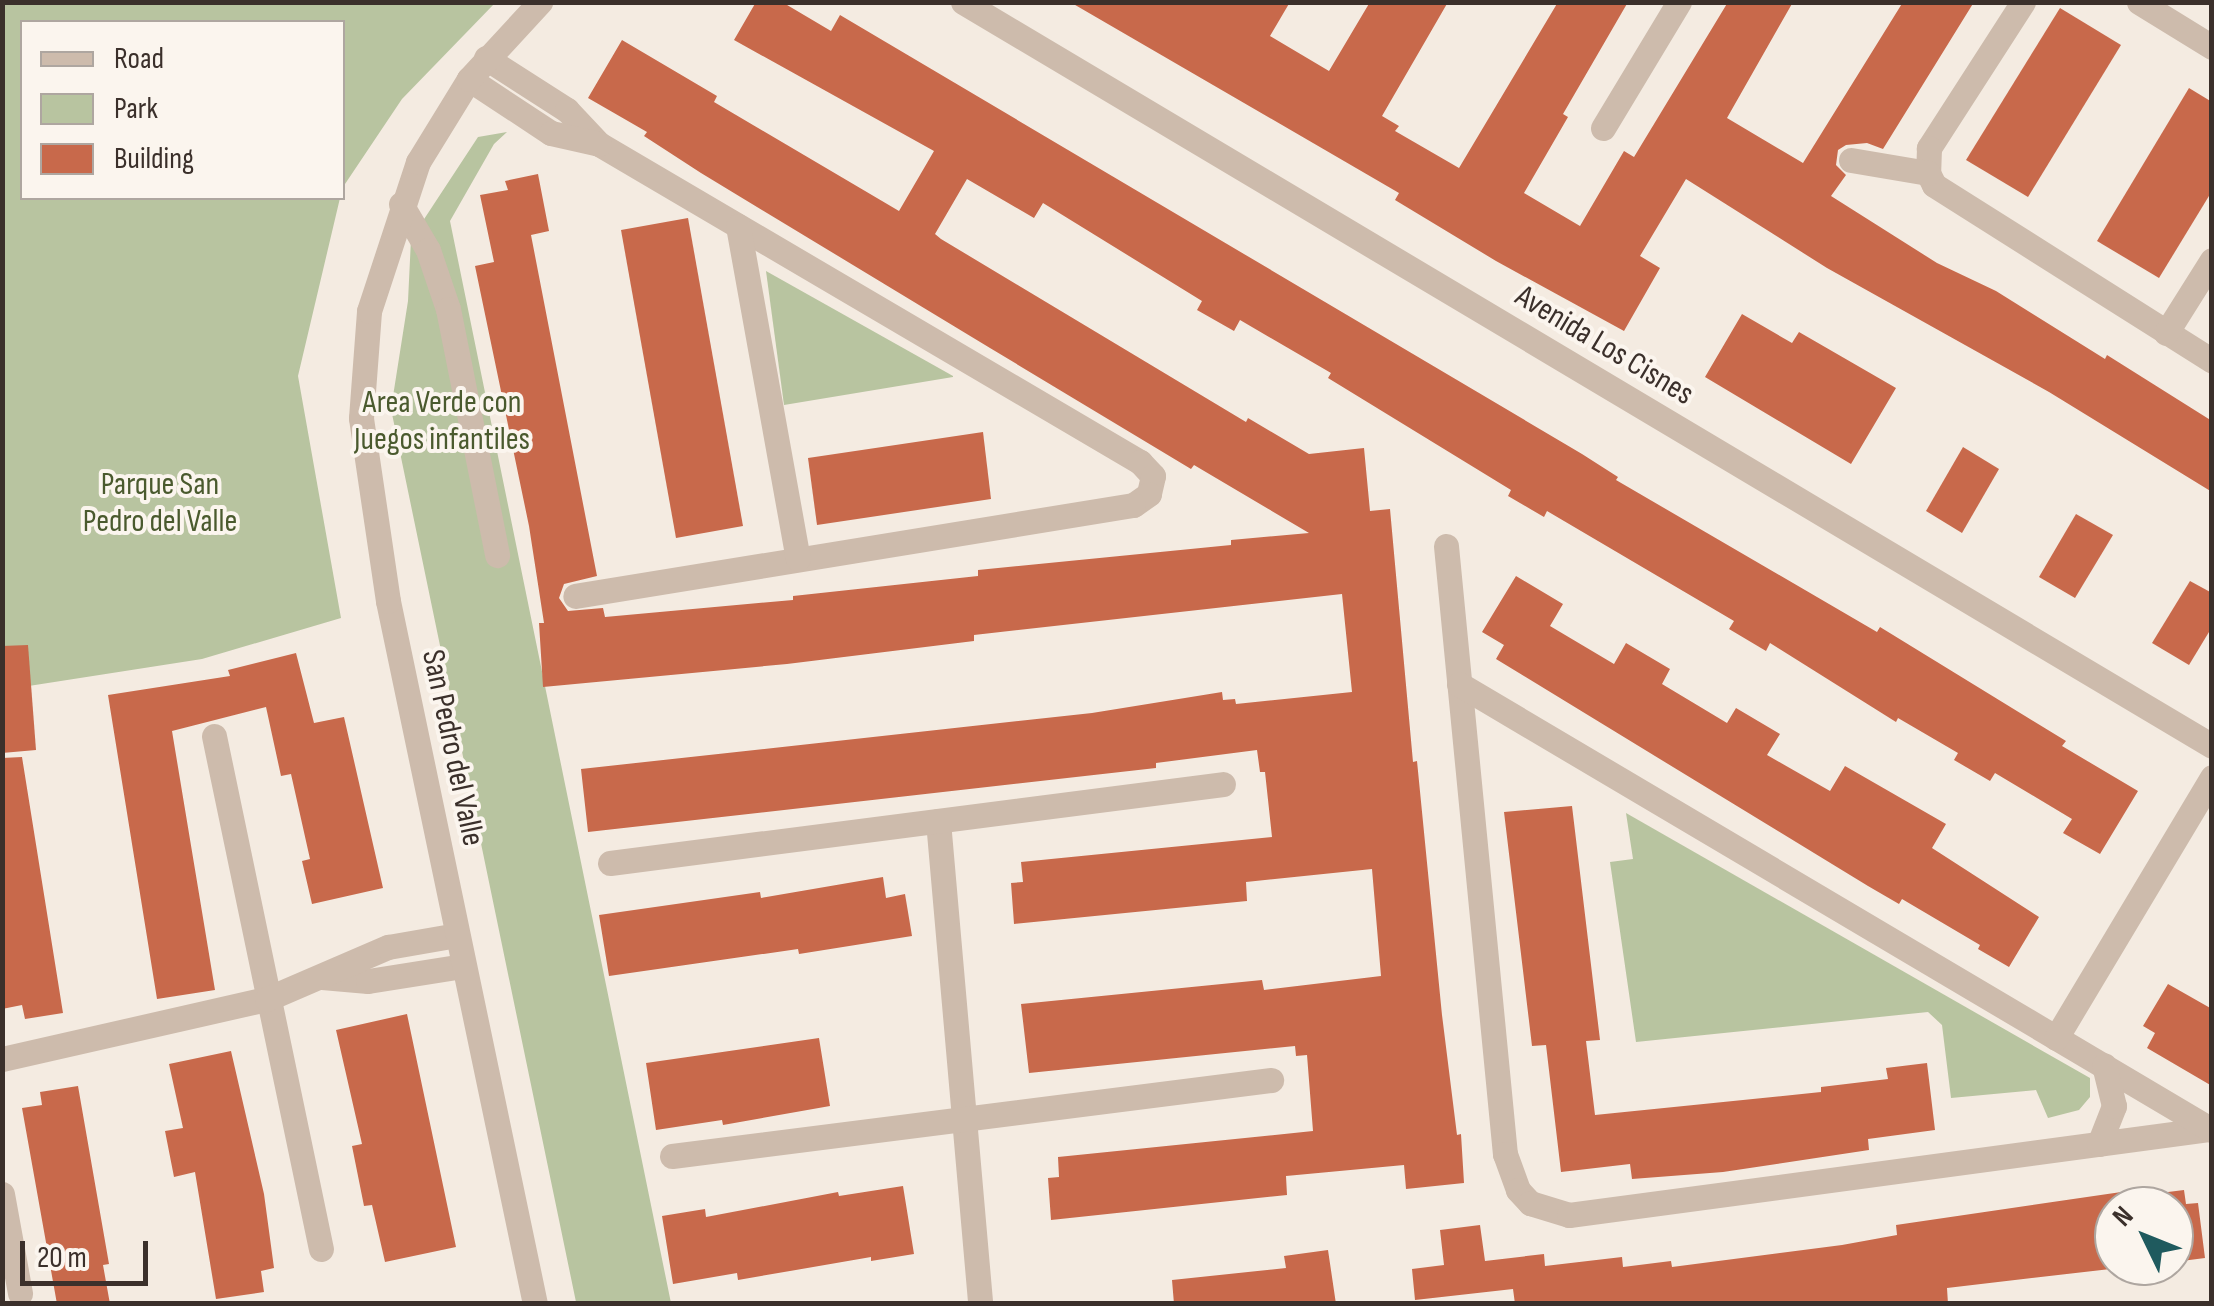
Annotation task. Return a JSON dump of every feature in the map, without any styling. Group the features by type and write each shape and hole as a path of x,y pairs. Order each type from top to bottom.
{"street":[{"name":"San Pedro del Valle","path":"536,1304 388,600 361,418 369,311 402,204 435,131 469,79 540,2"},
{"name":"Avenida Los Cisnes","path":"963,2 2212,746"},
{"path":"1603,128 1679,2"},
{"path":"2023,2 1930,148 1928,173 1944,194 2212,362"},
{"path":"2139,2 2212,47"},
{"path":"486,58 566,110 598,144"},
{"path":"469,79 552,132 598,144 1140,462 1153,476 1149,494 1133,505 575,596"},
{"path":"1851,160 1928,173"},
{"path":"402,204 428,250 448,309 497,556"},
{"path":"738,226 798,559"},
{"path":"2166,333 2212,260"},
{"path":"1446,546 1506,1154 1518,1190 1530,1203 1569,1215 2211,1129"},
{"path":"1460,684 2211,1129"},
{"path":"214,736 321,1249"},
{"path":"2056,1038 2212,777"},
{"path":"610,863 1223,784"},
{"path":"938,821 980,1304"},
{"path":"2,1058 267,999 388,947 457,935"},
{"path":"322,977 368,981 463,966"},
{"path":"2099,1144 2114,1106 2104,1066"},
{"path":"672,1156 1271,1080"},
{"path":"2,1194 20,1294"}],"green space":[{"name":"Parque San Pedro del Valle","path":"2,3 495,3 402,99 345,184 345,20 20,20 20,200 340,200 298,376 341,618 202,659 3,690"},
{"name":"Area Verde con Juegos infantiles","path":"507,132 494,144 450,221 671,1303 576,1302 391,409 408,301 411,239 478,137"},
{"path":"766,271 953,376 953,377 784,405"},
{"path":"1626,813 2090,1078 2090,1097 2079,1110 2048,1118 2036,1090 1951,1098 1942,1025 1928,1012 1636,1042 1610,862 1633,859"}],"building":[{"path":"756,2 782,2 831,31 840,15 1582,454 1618,477 1616,480 1877,632 1880,627 2066,741 2062,746 2138,791 2100,854 2063,833 2072,819 1995,773 1990,781 1954,760 1958,753 1898,718 1896,722 1770,643 1766,651 1729,629 1734,621 1547,511 1544,517 1508,496 1511,490 1328,378 1331,373 1240,320 1234,331 1197,310 1202,301 1043,203 1034,218 967,179 935,234 941,239 1246,422 1248,418 1309,454 1364,448 1370,511 1390,509 1413,762 1417,761 1457,1135 1461,1134 1464,1183 1406,1189 1404,1165 1286,1176 1287,1195 1051,1220 1048,1178 1059,1177 1058,1157 1313,1131 1307,1055 1296,1056 1295,1046 1029,1073 1021,1004 1262,980 1264,990 1381,976 1372,869 1246,882 1247,901 1014,924 1011,883 1023,882 1021,862 1272,837 1265,772 1260,772 1257,750 1156,763 1156,768 588,832 581,769 1092,713 1222,692 1223,700 1235,699 1236,704 1352,692 1342,594 974,635 974,641 787,664 543,687 539,623 544,623 529,526 475,266 494,262 480,195 508,190 505,181 538,174 549,231 531,235 597,576 564,584 559,598 568,611 603,608 605,617 793,600 793,596 978,576 978,570 1231,545 1231,540 1309,533 1194,465 1191,469 990,348 701,173 644,136 647,132 588,98 622,40 717,96 714,102 899,211 934,151 734,40"},
{"path":"1070,2 1290,2 1270,36 1329,71 1370,2 1448,2 1382,116 1399,126 1395,131 1459,168 1558,2 1628,2 1563,114 1568,117 1524,193 1580,226 1624,151 1634,157 1728,2 1793,2 1727,118 1803,163 1903,2 1974,2 1883,149 1867,143 1838,150 1836,165 1846,175 1831,196 1937,263 1996,291 2212,421 2212,492 2049,392 1827,268 1686,179 1640,256 1660,268 1624,331 1496,261 1395,200 1399,193"},
{"path":"2060,8 2121,45 2028,197 1966,160"},
{"path":"2189,88 2212,102 2212,191 2159,278 2097,241"},
{"path":"688,218 743,526 676,538 621,230"},
{"path":"1742,314 1792,343 1799,332 1896,388 1851,464 1705,377"},
{"path":"983,432 991,499 817,525 808,458"},
{"path":"1963,447 1999,469 1962,533 1926,511"},
{"path":"2076,514 2113,535 2075,598 2039,577"},
{"path":"1516,576 1563,604 1550,626 1614,664 1626,643 1670,669 1662,684 1727,723 1736,708 1780,734 1767,755 1830,791 1845,766 1946,824 1932,848 2039,917 2009,967 1978,949 1980,945 1902,899 1899,904 1868,886 1496,659 1504,645 1482,632"},
{"path":"2190,581 2212,593 2212,627 2189,665 2152,643"},
{"path":"28,645 36,750 2,753 2,646"},
{"path":"296,653 314,723 344,717 383,888 312,904 302,861 310,859 291,774 281,776 266,707 172,731 215,990 157,999 108,695 230,676 228,670"},
{"path":"22,757 63,1013 25,1019 22,1005 2,1009 2,758"},
{"path":"1572,806 1600,1040 1586,1041 1595,1115 1821,1092 1821,1087 1888,1079 1886,1068 1927,1063 1935,1130 1868,1139 1869,1150 1723,1172 1632,1179 1630,1164 1561,1172 1546,1045 1532,1046 1504,812"},
{"path":"883,877 886,898 905,894 912,936 799,954 798,949 609,976 599,915 760,892 761,898"},
{"path":"2168,984 2212,1009 2212,1086 2147,1048 2155,1033 2143,1026"},
{"path":"407,1014 456,1247 385,1262 372,1205 364,1206 352,1146 362,1144 336,1030"},
{"path":"819,1038 830,1106 723,1125 722,1120 656,1130 646,1063"},
{"path":"231,1051 264,1194 274,1268 261,1271 264,1292 216,1299 195,1172 174,1177 165,1131 183,1128 169,1064"},
{"path":"78,1086 109,1264 103,1265 110,1304 57,1304 22,1108 42,1105 40,1092"},
{"path":"903,1186 914,1254 871,1261 871,1257 738,1280 737,1273 673,1284 662,1216 705,1209 706,1217 838,1192 839,1196"},
{"path":"2094,1196 2094,1271 1947,1288 1948,1304 1515,1304 1513,1289 1415,1300 1412,1269 1444,1265 1440,1230 1480,1225 1485,1261 1544,1254 1545,1266 1622,1257 1623,1267 1671,1261 1672,1267 1897,1235 1896,1225"},
{"path":"2194,1203 2198,1203 2205,1258 2194,1259"},
{"path":"1328,1250 1336,1304 1174,1304 1172,1280 1286,1268 1284,1256"}]}
